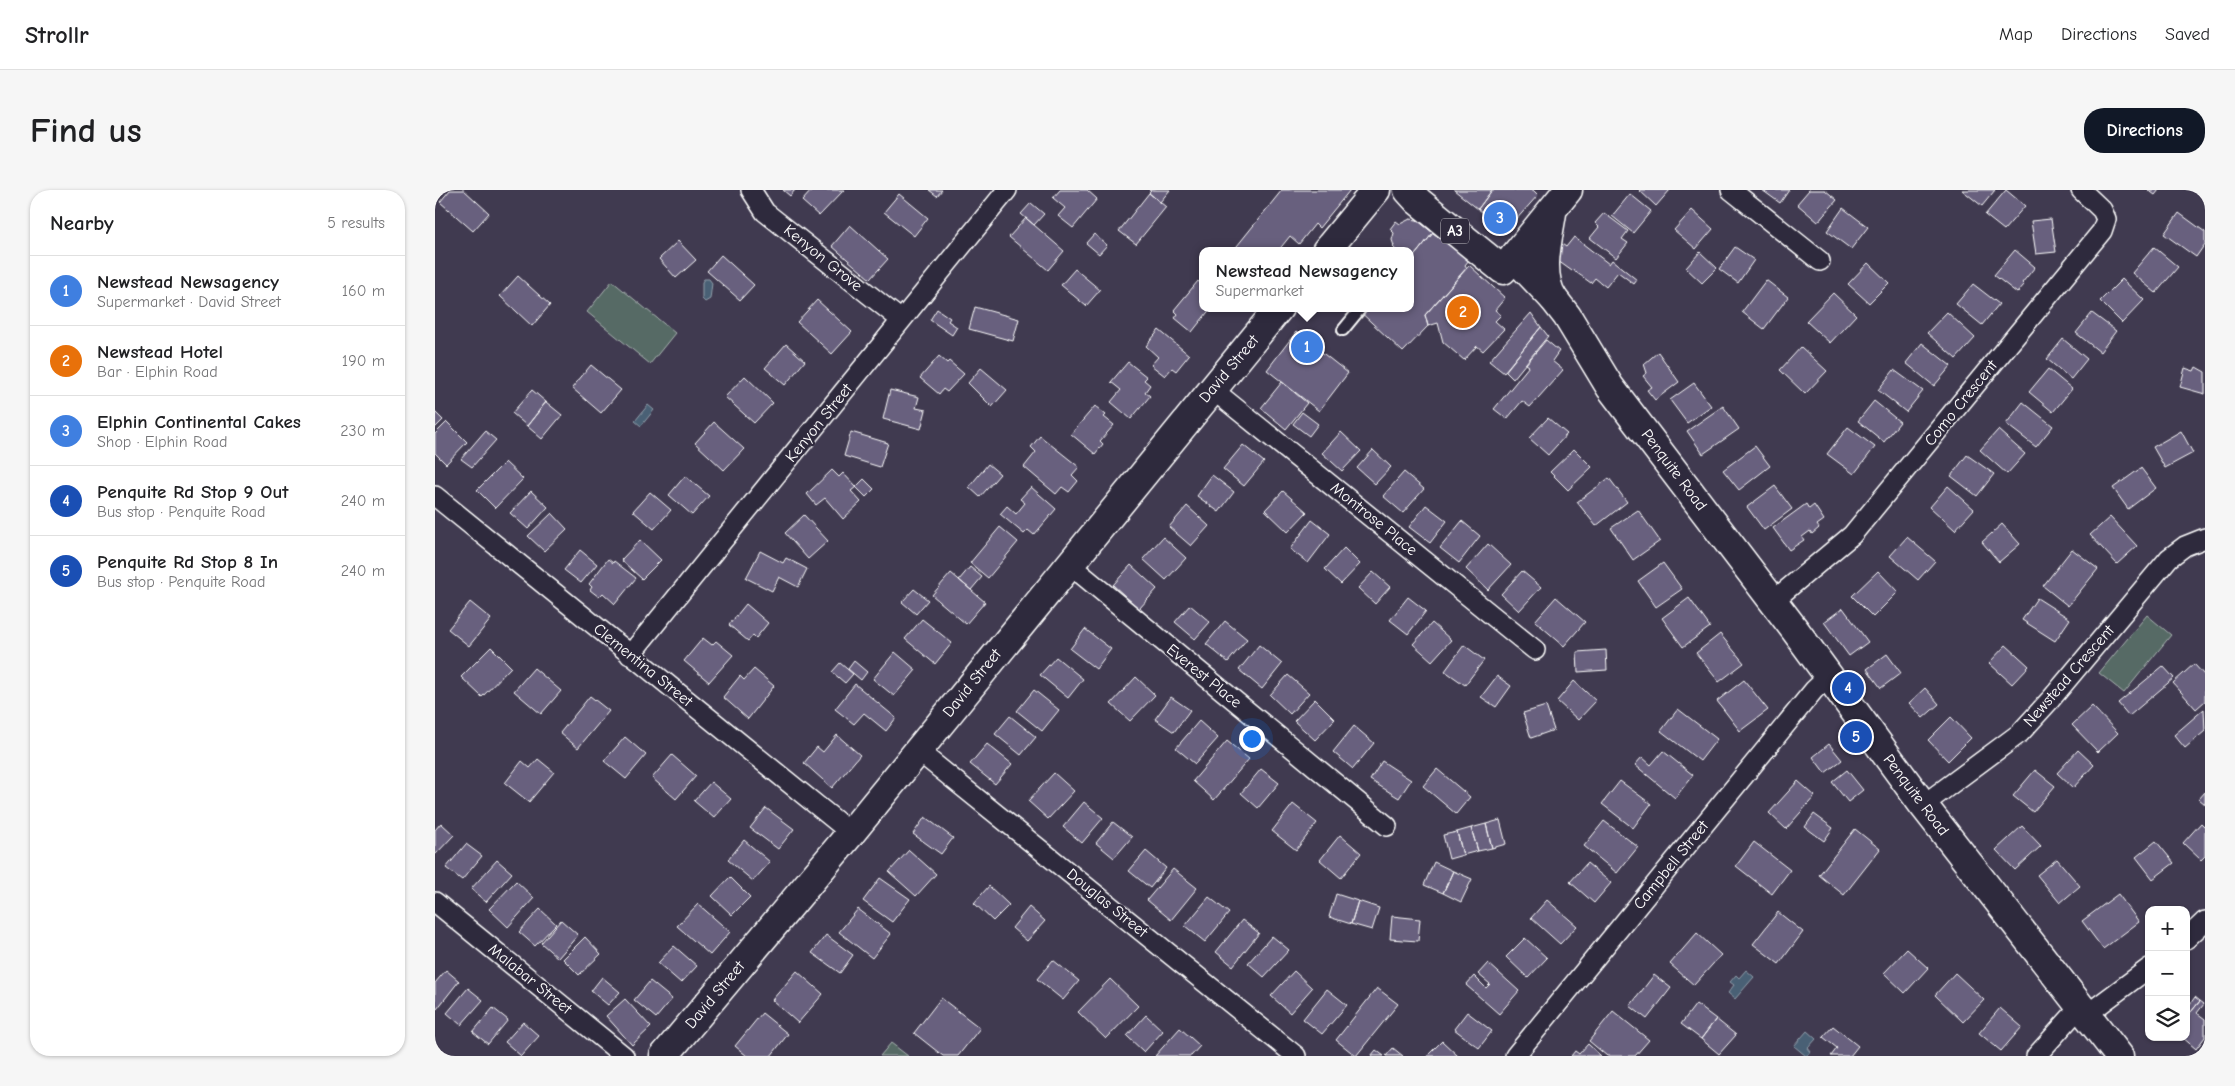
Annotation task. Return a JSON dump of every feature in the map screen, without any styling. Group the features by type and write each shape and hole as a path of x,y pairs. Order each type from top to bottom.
{"main road":[{"path":"1329,247 1376,190"},
{"name":"A3","path":"1408,190 1418,201 1509,264"},
{"name":"A3","path":"1432,190 1509,264"},
{"path":"1509,264 1560,200"},
{"path":"1553,298 1547,281 1546,262 1560,200"},
{"name":"Penquite Road","path":"1509,264 1553,298 1581,338 1610,386"},
{"name":"Penquite Road","path":"1509,264 1610,386 1773,601 1923,805 2119,1056"},
{"name":"David Street","path":"664,1056 851,833 1276,312"}],"street":[{"name":"Kenyon Grove","path":"751,190 765,212 901,320"},
{"name":"Kenyon Street","path":"630,655 1007,190"},
{"path":"1731,190 1820,261"},
{"name":"Como Crescent","path":"1773,601 1852,535 2103,231 2106,219 2102,210 2081,190"},
{"name":"Montrose Place","path":"1212,389 1535,650"},
{"name":"Clementina Street","path":"435,496 851,833"},
{"name":"Newstead Crescent","path":"1923,805 2020,733 2051,699 2169,558 2185,546 2205,538"},
{"name":"Everest Place","path":"1069,564 1387,826"},
{"name":"Campbell Street","path":"1515,1056 1817,686 1829,676"},
{"name":"Douglas Street","path":"917,750 1297,1056"},
{"name":"Malabar Street","path":"435,902 624,1056"},
{"path":"2190,935 2205,921"},
{"path":"2036,1056 2083,1011 2145,971"}],"lane":[{"path":"1343,330 1358,312"}],"green space":[{"path":"612,281 675,333 650,364 587,312"},
{"path":"2147,615 2171,635 2124,693 2099,673"},
{"path":"891,1043 908,1056 880,1056"}],"water":[{"path":"704,279 709,279 712,283 710,299 705,302 702,299 702,282"},
{"path":"648,405 654,410 641,426 635,421"},
{"path":"1746,970 1754,977 1735,999 1728,993 1734,985 1730,982 1736,975 1739,978"},
{"path":"1807,1031 1816,1039 1808,1048 1811,1052 1806,1056 1794,1046"}],"building":[{"path":"450,190 464,190 489,213 473,231 440,202"},
{"path":"783,190 795,190 790,196"},
{"path":"812,190 844,190 819,216 802,201"},
{"path":"929,190 942,190 937,196"},
{"path":"1060,190 1087,190 1097,199 1073,228 1058,216 1065,208 1053,198"},
{"path":"1149,190 1170,190 1160,202 1149,193 1151,191"},
{"path":"1282,190 1350,190 1319,228 1315,224 1299,244 1290,236 1281,247 1236,247"},
{"path":"1454,190 1492,190 1478,209"},
{"path":"1492,190 1533,190 1538,195 1514,222 1498,223 1478,209"},
{"path":"1639,190 1670,190 1656,206"},
{"path":"1762,190 1789,190 1780,203"},
{"path":"1809,190 1825,190 1837,200 1818,222 1797,204"},
{"path":"1962,190 1995,190 1982,206"},
{"path":"2006,190 2025,206 2004,230 1985,215"},
{"path":"2148,190 2159,190 2155,195"},
{"path":"1149,193 1166,207 1136,244 1119,231"},
{"path":"899,194 928,218 914,236 884,212"},
{"path":"1630,194 1651,211 1633,233 1612,216"},
{"path":"1031,203 1044,214 1034,225 1021,214"},
{"path":"1843,208 1868,227 1851,249 1827,231"},
{"path":"1692,210 1713,229 1696,249 1674,230"},
{"path":"1604,213 1628,231 1622,239 1628,243 1616,258 1590,238 1599,227 1595,223"},
{"path":"2179,213 2205,232 2205,244 2196,257 2164,234"},
{"path":"1026,218 1064,251 1048,270 1009,237"},
{"path":"1410,219 1417,220 1433,233 1414,256 1414,247 1393,247 1394,233 1390,229 1396,221 1400,224"},
{"path":"2051,219 2056,252 2036,254 2031,221"},
{"path":"850,225 888,259 870,279 832,246"},
{"path":"1433,233 1469,260 1465,265 1467,268 1425,315 1428,326 1403,352 1360,312 1414,312 1414,256"},
{"path":"1094,234 1107,245 1099,254 1086,243"},
{"path":"1574,237 1609,264 1612,260 1637,280 1634,284 1618,272 1606,287 1595,278 1591,283 1572,271 1558,261 1555,239 1566,247"},
{"path":"678,241 696,260 676,278 659,259"},
{"path":"1735,247 1754,260 1738,283 1719,269"},
{"path":"2154,247 2178,267 2156,293 2132,273"},
{"path":"2015,250 2035,267 2022,283 2024,285 2017,293 1994,275"},
{"path":"1700,252 1717,268 1702,283 1686,268"},
{"path":"721,255 754,285 740,300 707,271"},
{"path":"1868,263 1889,283 1869,303 1848,284"},
{"path":"1469,265 1505,298 1495,310 1501,315 1495,321 1504,329 1483,351 1477,346 1464,360 1443,342 1438,323 1428,326 1425,315"},
{"path":"1075,269 1100,290 1086,306 1061,285"},
{"path":"518,276 550,305 532,326 500,296"},
{"path":"2122,279 2144,300 2122,323 2100,301"},
{"path":"1766,280 1788,297 1764,329 1742,312"},
{"path":"1198,281 1199,312 1208,312 1192,332 1175,318 1178,314 1174,310"},
{"path":"1973,284 1999,304 1982,325 1956,304"},
{"path":"1833,293 1856,315 1830,343 1806,321"},
{"path":"817,300 852,332 832,354 797,322"},
{"path":"975,307 1019,319 1013,341 969,329"},
{"path":"937,309 950,318 948,321 957,327 952,335 930,320"},
{"path":"1947,312 1975,338 1956,359 1927,333"},
{"path":"1531,313 1541,327 1504,373 1489,361"},
{"path":"2092,313 2116,331 2100,352 2076,333"},
{"path":"1541,327 1548,336 1513,379 1505,371"},
{"path":"1159,330 1189,355 1176,371 1172,368 1165,376 1151,365 1158,357 1146,346"},
{"path":"1296,332 1348,373 1319,411 1267,370"},
{"path":"2063,339 2087,359 2071,379 2047,359"},
{"path":"1546,340 1559,351 1552,361 1563,370 1530,407 1522,401 1507,419 1494,409 1529,366 1526,364"},
{"path":"1922,343 1951,366 1934,386 1906,363"},
{"path":"786,344 805,361 785,385 765,368"},
{"path":"1801,347 1827,371 1805,394 1780,370"},
{"path":"1658,352 1679,382 1655,400 1647,390 1652,387 1643,376 1647,373 1644,364"},
{"path":"939,356 947,363 949,361 964,374 947,392 943,389 939,394 920,378"},
{"path":"1128,362 1147,377 1144,380 1150,385 1145,392 1150,396 1131,419 1111,402 1121,390 1111,382"},
{"path":"591,365 621,390 601,413 572,388"},
{"path":"2196,367 2205,372 2205,394 2180,387 2185,368 2194,371"},
{"path":"981,368 1007,390 992,407 968,383"},
{"path":"2048,369 2072,389 2053,412 2029,392"},
{"path":"1894,370 1923,391 1906,412 1878,390"},
{"path":"745,376 773,403 754,423 725,397"},
{"path":"1282,382 1307,403 1286,429 1261,408"},
{"path":"1694,383 1711,406 1687,423 1670,400"},
{"path":"532,390 546,402 527,426 512,413"},
{"path":"890,390 919,397 916,408 926,410 921,429 883,419"},
{"path":"1874,401 1900,422 1884,442 1858,421"},
{"path":"546,402 562,415 542,439 527,426"},
{"path":"2023,402 2053,426 2036,447 2006,424"},
{"path":"1095,406 1114,425 1100,441 1103,444 1095,454 1071,434"},
{"path":"1723,406 1739,429 1703,454 1687,431"},
{"path":"435,412 443,420 435,428"},
{"path":"1302,412 1318,424 1309,436 1293,424"},
{"path":"1548,418 1567,434 1548,455 1529,438"},
{"path":"447,422 467,442 446,464 435,453 435,434"},
{"path":"714,422 744,449 724,470 695,443"},
{"path":"1848,427 1875,447 1854,474 1827,454"},
{"path":"1998,430 2025,454 2007,474 1980,450"},
{"path":"485,431 496,440 472,467 461,459"},
{"path":"2181,431 2193,453 2165,468 2153,447"},
{"path":"851,432 888,443 880,467 844,456"},
{"path":"1341,432 1361,451 1342,471 1322,453"},
{"path":"1040,436 1079,467 1072,475 1078,481 1069,492 1062,487 1056,494 1024,467 1036,452 1031,447"},
{"path":"1243,445 1264,462 1244,486 1223,469"},
{"path":"1755,446 1770,466 1739,490 1723,470"},
{"path":"1574,449 1592,467 1568,490 1550,472"},
{"path":"1373,450 1391,467 1375,484 1357,468"},
{"path":"1967,455 1994,474 1977,496 1951,476"},
{"path":"505,462 523,479 495,508 477,490"},
{"path":"988,464 1000,474 980,497 969,487"},
{"path":"2141,468 2156,488 2128,509 2113,488"},
{"path":"832,470 839,477 843,473 856,487 851,491 861,502 843,519 825,498 816,505 807,494"},
{"path":"1404,472 1424,489 1403,513 1383,496"},
{"path":"1212,475 1234,492 1219,512 1197,496"},
{"path":"685,476 709,496 692,515 669,495"},
{"path":"1609,478 1627,502 1596,526 1577,502"},
{"path":"864,479 874,489 866,497 856,487"},
{"path":"1775,486 1792,509 1764,530 1747,507"},
{"path":"1948,486 1974,509 1955,530 1930,507"},
{"path":"1031,487 1056,509 1034,535 1028,530 1024,534 1000,514 1007,506 1016,514 1025,503 1020,499"},
{"path":"531,491 548,507 528,529 510,513"},
{"path":"1283,491 1307,512 1288,532 1265,510"},
{"path":"650,492 671,510 654,529 633,511"},
{"path":"1806,504 1809,509 1814,505 1824,520 1817,525 1819,528 1812,534 1810,531 1802,537 1804,540 1789,550 1773,528"},
{"path":"1426,505 1447,521 1430,543 1409,527"},
{"path":"1187,506 1209,526 1191,546 1169,527"},
{"path":"1638,510 1660,541 1633,560 1611,528"},
{"path":"552,513 567,529 544,551 528,536"},
{"path":"804,515 828,541 808,559 785,533"},
{"path":"2110,517 2137,546 2117,564 2090,535"},
{"path":"1312,520 1330,534 1308,563 1290,549"},
{"path":"1462,521 1480,536 1459,563 1440,548"},
{"path":"2002,524 2020,544 1999,562 1982,542"},
{"path":"1000,527 1018,542 988,578 970,563"},
{"path":"1163,537 1186,558 1166,580 1143,559"},
{"path":"1907,537 1935,561 1918,580 1890,556"},
{"path":"640,540 661,560 642,579 621,560"},
{"path":"1488,544 1511,565 1488,590 1466,569"},
{"path":"1344,548 1360,564 1341,584 1325,569"},
{"path":"2072,549 2098,569 2068,606 2043,586"},
{"path":"580,550 597,564 581,583 564,570"},
{"path":"760,551 783,563 786,558 807,569 798,587 779,577 772,591 746,578"},
{"path":"608,559 613,563 614,561 636,578 615,604 603,593 599,597 590,590 592,587 589,584"},
{"path":"1663,563 1682,589 1656,607 1638,581"},
{"path":"1131,565 1157,589 1139,609 1113,585"},
{"path":"970,567 982,577 971,590 959,580"},
{"path":"1522,571 1541,587 1519,611 1501,594"},
{"path":"1878,571 1898,592 1873,617 1852,596"},
{"path":"1373,572 1390,587 1375,604 1358,588"},
{"path":"951,573 985,602 966,624 932,595"},
{"path":"914,589 928,600 916,614 902,602"},
{"path":"1408,597 1426,611 1408,634 1390,620"},
{"path":"1556,597 1585,622 1564,646 1535,621"},
{"path":"1689,598 1710,627 1683,647 1662,618"},
{"path":"2037,598 2070,619 2055,641 2022,620"},
{"path":"470,602 491,619 469,646 448,629"},
{"path":"746,604 768,623 756,638 753,635 748,641 729,625"},
{"path":"1190,605 1210,622 1195,639 1175,622"},
{"path":"1843,608 1868,642 1849,656 1824,622"},
{"path":"922,619 952,643 935,664 905,639"},
{"path":"1225,621 1247,639 1228,662 1206,644"},
{"path":"1432,623 1451,640 1432,661 1413,644"},
{"path":"1085,629 1111,649 1096,669 1070,649"},
{"path":"1720,634 1744,663 1719,682 1696,653"},
{"path":"703,638 712,645 716,641 733,655 709,682 684,661"},
{"path":"1259,645 1282,664 1262,689 1239,670"},
{"path":"1464,645 1484,660 1465,685 1445,671"},
{"path":"2006,645 2029,666 2012,684 1989,663"},
{"path":"491,647 511,667 482,697 461,677"},
{"path":"1606,650 1607,670 1578,672 1577,652"},
{"path":"895,652 916,670 894,696 873,679"},
{"path":"1887,654 1901,673 1881,688 1867,669"},
{"path":"1056,657 1083,679 1068,698 1040,675"},
{"path":"854,661 867,672 861,680 848,669"},
{"path":"840,663 853,674 845,683 832,672"},
{"path":"2194,664 2205,676 2205,701 2196,709 2173,683"},
{"path":"2163,666 2174,678 2129,716 2118,703"},
{"path":"534,668 561,691 541,714 514,691"},
{"path":"754,669 774,686 748,719 723,697 740,676 744,680"},
{"path":"1288,675 1309,693 1290,714 1270,695"},
{"path":"1497,676 1511,686 1496,707 1481,697"},
{"path":"1136,677 1155,695 1130,721 1111,704"},
{"path":"1744,680 1768,710 1740,731 1717,701"},
{"path":"1574,681 1596,701 1578,720 1557,701"},
{"path":"855,684 896,718 886,731 864,713 854,724 835,709"},
{"path":"1925,688 1939,704 1923,718 1909,703"},
{"path":"1034,690 1059,710 1042,731 1017,711"},
{"path":"590,696 609,711 578,748 560,733"},
{"path":"1171,697 1190,710 1174,732 1155,719"},
{"path":"1315,699 1335,719 1315,740 1294,721"},
{"path":"1546,706 1554,730 1531,738 1523,713"},
{"path":"2092,706 2118,733 2098,752 2072,725"},
{"path":"1678,709 1717,739 1700,761 1661,731"},
{"path":"2204,709 2205,731 2185,748 2174,735"},
{"path":"1010,716 1036,737 1021,755 995,734"},
{"path":"1951,717 1971,738 1948,761 1928,740"},
{"path":"1199,721 1218,738 1195,764 1176,748"},
{"path":"1354,726 1374,743 1353,769 1333,752"},
{"path":"837,735 860,755 832,788 804,763 817,747 823,752"},
{"path":"625,737 646,755 626,779 604,761"},
{"path":"1227,741 1249,759 1214,800 1193,781"},
{"path":"987,744 1012,764 995,784 970,764"},
{"path":"1829,744 1842,760 1825,773 1813,757"},
{"path":"2078,750 2094,765 2073,788 2057,773"},
{"path":"1663,751 1693,775 1675,798 1635,765 1642,757 1651,765"},
{"path":"672,755 696,776 676,799 652,778"},
{"path":"538,759 554,772 529,802 505,783 522,761 530,768"},
{"path":"1382,761 1411,780 1399,798 1370,780"},
{"path":"1261,769 1279,783 1258,808 1241,793"},
{"path":"1437,769 1470,797 1456,814 1423,786"},
{"path":"1847,770 1863,790 1848,802 1832,782"},
{"path":"2035,770 2055,786 2033,812 2013,796"},
{"path":"1054,773 1074,791 1048,819 1028,801"},
{"path":"1620,781 1651,804 1633,828 1602,804"},
{"path":"1798,781 1815,796 1786,829 1769,813"},
{"path":"711,782 731,799 714,818 694,801"},
{"path":"2205,792 2205,804 2199,799"},
{"path":"1084,802 1103,818 1082,843 1063,827"},
{"path":"1293,804 1317,823 1296,850 1272,831"},
{"path":"766,808 794,829 778,849 750,828"},
{"path":"1814,814 1833,828 1824,841 1805,827"},
{"path":"925,817 953,838 941,854 913,834"},
{"path":"1500,820 1506,844 1492,848 1486,824"},
{"path":"1604,821 1638,847 1617,873 1584,846"},
{"path":"1113,822 1132,837 1114,858 1096,843"},
{"path":"441,823 454,835 435,855 435,830"},
{"path":"2201,823 2205,827 2205,856 2201,860 2183,843"},
{"path":"1486,824 1492,848 1478,851 1471,828"},
{"path":"2022,826 2041,846 2015,870 1996,850"},
{"path":"1471,828 1478,851 1463,855 1457,832"},
{"path":"1855,829 1880,849 1844,895 1819,875"},
{"path":"1457,832 1463,855 1449,859 1443,835"},
{"path":"1340,835 1361,853 1341,878 1320,860"},
{"path":"744,840 770,862 753,881 728,860"},
{"path":"2156,841 2174,863 2153,879 2136,857"},
{"path":"1754,842 1790,870 1772,894 1736,866"},
{"path":"466,844 482,856 462,880 446,868"},
{"path":"909,850 936,874 916,896 889,872"},
{"path":"1146,851 1166,868 1150,888 1129,871"},
{"path":"2057,859 2080,886 2060,903 2037,875"},
{"path":"497,860 512,873 486,902 471,889"},
{"path":"1434,862 1453,871 1443,893 1424,885"},
{"path":"1587,863 1611,883 1594,903 1570,882"},
{"path":"1173,869 1197,888 1171,920 1147,900"},
{"path":"1453,871 1472,879 1461,902 1443,893"},
{"path":"730,877 750,897 732,915 712,896"},
{"path":"880,878 910,899 892,922 863,901"},
{"path":"516,881 534,898 508,927 489,909"},
{"path":"989,886 1009,905 993,921 974,903"},
{"path":"1336,894 1358,901 1351,924 1329,917"},
{"path":"2118,894 2139,922 2103,949 2082,921"},
{"path":"1209,897 1229,913 1205,942 1185,926"},
{"path":"1547,900 1577,926 1560,944 1531,918"},
{"path":"1358,901 1379,908 1372,930 1351,924"},
{"path":"698,904 730,932 710,955 677,926"},
{"path":"1029,907 1045,921 1027,941 1012,928"},
{"path":"540,909 556,924 535,946 519,932"},
{"path":"858,909 891,934 872,958 839,932"},
{"path":"1778,912 1803,932 1779,964 1753,944"},
{"path":"1392,916 1420,919 1418,941 1390,939"},
{"path":"561,920 578,935 558,958 541,943"},
{"path":"1242,920 1259,933 1233,966 1216,952"},
{"path":"1697,933 1721,955 1694,985 1670,964"},
{"path":"826,935 853,955 840,973 812,953"},
{"path":"1272,936 1289,950 1264,977 1248,963"},
{"path":"585,937 601,954 579,975 563,959"},
{"path":"1525,938 1547,958 1528,978 1506,957"},
{"path":"674,946 697,966 681,983 658,963"},
{"path":"1907,949 1928,968 1905,993 1884,973"},
{"path":"1053,960 1079,981 1063,1000 1037,979"},
{"path":"1488,963 1519,991 1499,1014 1466,985 1474,976 1486,988 1490,984 1478,974"},
{"path":"446,970 459,981 437,1009 435,1007 435,983"},
{"path":"797,971 823,994 798,1023 772,1000"},
{"path":"1294,971 1312,988 1290,1013 1271,996"},
{"path":"1955,973 1984,1000 1963,1022 1935,995"},
{"path":"1654,975 1671,988 1647,1019 1630,1006"},
{"path":"602,977 620,992 608,1005 591,991"},
{"path":"1110,979 1138,1006 1106,1039 1078,1012"},
{"path":"650,981 672,999 656,1018 634,1000"},
{"path":"468,988 483,1000 461,1025 447,1013"},
{"path":"1377,988 1398,1004 1356,1056 1336,1040"},
{"path":"1327,989 1347,1005 1322,1034 1303,1019"},
{"path":"2195,997 2200,1001 2190,1013 2190,1004"},
{"path":"941,998 980,1028 958,1056 943,1056 914,1033"},
{"path":"625,999 651,1027 632,1045 606,1016"},
{"path":"2200,1001 2204,1004 2197,1013 2205,1019 2205,1037 2196,1049 2187,1041 2190,1041 2190,1013"},
{"path":"1696,1004 1716,1019 1701,1039 1681,1024"},
{"path":"493,1008 508,1020 488,1044 473,1032"},
{"path":"2000,1008 2022,1027 2001,1051 1979,1033"},
{"path":"1613,1011 1649,1040 1635,1056 1607,1056 1589,1041"},
{"path":"1467,1012 1492,1031 1479,1048 1454,1029"},
{"path":"762,1013 788,1034 771,1056 747,1056 735,1046"},
{"path":"1146,1015 1163,1031 1144,1052 1127,1036"},
{"path":"1716,1019 1736,1035 1719,1054 1701,1039"},
{"path":"523,1022 539,1036 521,1056 505,1042"},
{"path":"1833,1026 1858,1046 1850,1056 1831,1056 1837,1048 1823,1037"},
{"path":"1180,1028 1200,1046 1191,1056 1155,1056"},
{"path":"1442,1041 1458,1056 1427,1056"},
{"path":"1588,1044 1601,1056 1571,1056 1575,1051 1579,1054"},
{"path":"1393,1048 1403,1056 1386,1056"},
{"path":"1376,1050 1384,1056 1371,1056"}],"place":[{"name":"Elphin Continental Cakes","path":"1500,218"},
{"name":"Newstead Hotel","path":"1463,312"},
{"name":"Newstead Newsagency","path":"1307,347"},
{"name":"Penquite Rd Stop 9 Out","path":"1848,688"},
{"name":"Penquite Rd Stop 8 In","path":"1856,737"}]}
